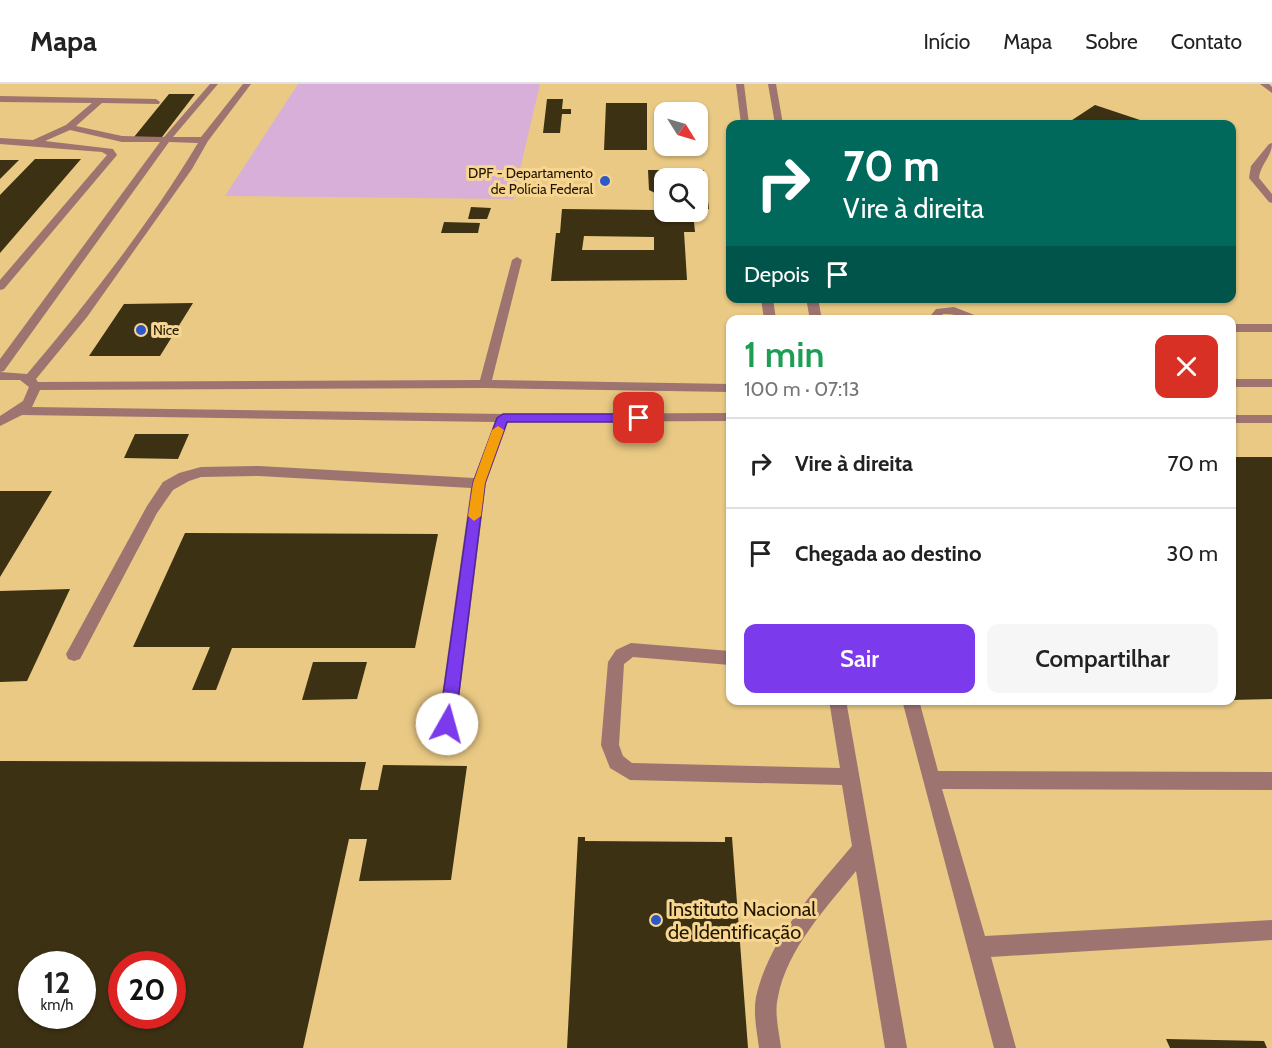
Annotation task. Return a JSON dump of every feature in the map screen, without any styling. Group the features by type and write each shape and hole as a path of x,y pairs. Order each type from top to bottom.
{"lane":[{"path":"0,368 165,141 214,84"},
{"path":"0,422 22,411 33,398 33,382 187,168 204,140 247,84"},
{"path":"740,84 744,120"},
{"path":"772,84 778,120"},
{"path":"1264,84 1272,91"},
{"path":"0,99 156,102"},
{"path":"34,142 69,127 99,102"},
{"path":"69,127 122,139 204,140"},
{"path":"0,141 102,148 110,151 112,156 0,287"},
{"path":"1272,146 1256,166 1254,178 1272,200"},
{"path":"485,384 517,260"},
{"path":"936,315 940,311 954,310 966,315"},
{"path":"1236,328 1272,328"},
{"path":"0,376 14,375 33,382 485,384 726,388"},
{"path":"1236,383 1272,383"},
{"path":"22,411 503,418 726,417"},
{"path":"447,724 479,483 503,418"},
{"path":"1236,419 1272,419"},
{"path":"74,654 152,510 168,486 184,477 201,472 259,471 479,483"},
{"path":"726,658 631,650 622,655 616,662 610,745 616,762 630,771 850,777"},
{"path":"838,705 896,1048"},
{"path":"911,705 930,780 980,947 1005,1048"},
{"path":"930,780 1272,781"},
{"path":"770,1048 767,997 778,967 819,902 862,849"},
{"path":"980,947 1272,930"}],"shaded area":[{"path":"298,84 540,84 513,199 225,196"}],"building":[{"path":"169,94 195,94 162,137 134,137"},
{"path":"547,99 563,99 562,109 571,109 571,114 562,114 560,133 543,133"},
{"path":"606,103 647,103 647,150 604,150"},
{"path":"1095,105 1140,120 1072,120"},
{"path":"35,159 81,159 0,253 0,195"},
{"path":"0,160 19,160 0,179"},
{"path":"648,170 654,170 654,192 649,190"},
{"path":"471,207 491,208 487,219 468,219"},
{"path":"562,209 654,210 654,222 694,222 695,232 684,232 687,280 551,281 556,233 560,233","holes":["584,236 654,237 654,250 582,250"]},
{"path":"444,222 480,223 478,233 441,233"},
{"name":"Nice","path":"193,303 160,356 89,356 124,304"},
{"path":"135,434 189,434 178,459 124,458"},
{"path":"1236,457 1272,457 1272,699 1236,700"},
{"path":"0,491 52,491 0,577"},
{"path":"185,533 438,534 415,648 232,648 216,690 192,690 210,647 133,647"},
{"path":"70,589 27,681 0,682 0,591"},
{"path":"313,662 367,662 357,699 302,700"},
{"path":"0,761 366,762 360,790 378,790 383,765 467,766 451,880 359,881 367,839 349,839 303,1048 0,1048"},
{"name":"Instituto Nacional de Identificação","path":"578,837 585,837 585,841 725,842 725,837 732,837 748,1048 567,1048"},
{"path":"1166,1039 1264,1041 1267,1048 1170,1048"}],"slow traffic":[{"path":"474,516 479,483 498,430"}],"place":[{"name":"DPF - Departamento de Polícia Federal","path":"605,181"},
{"name":"Nice","path":"141,330"},
{"name":"Instituto Nacional de Identificação","path":"656,920"}],"route":[{"path":"447,724 479,483 503,418 639,418"}]}
